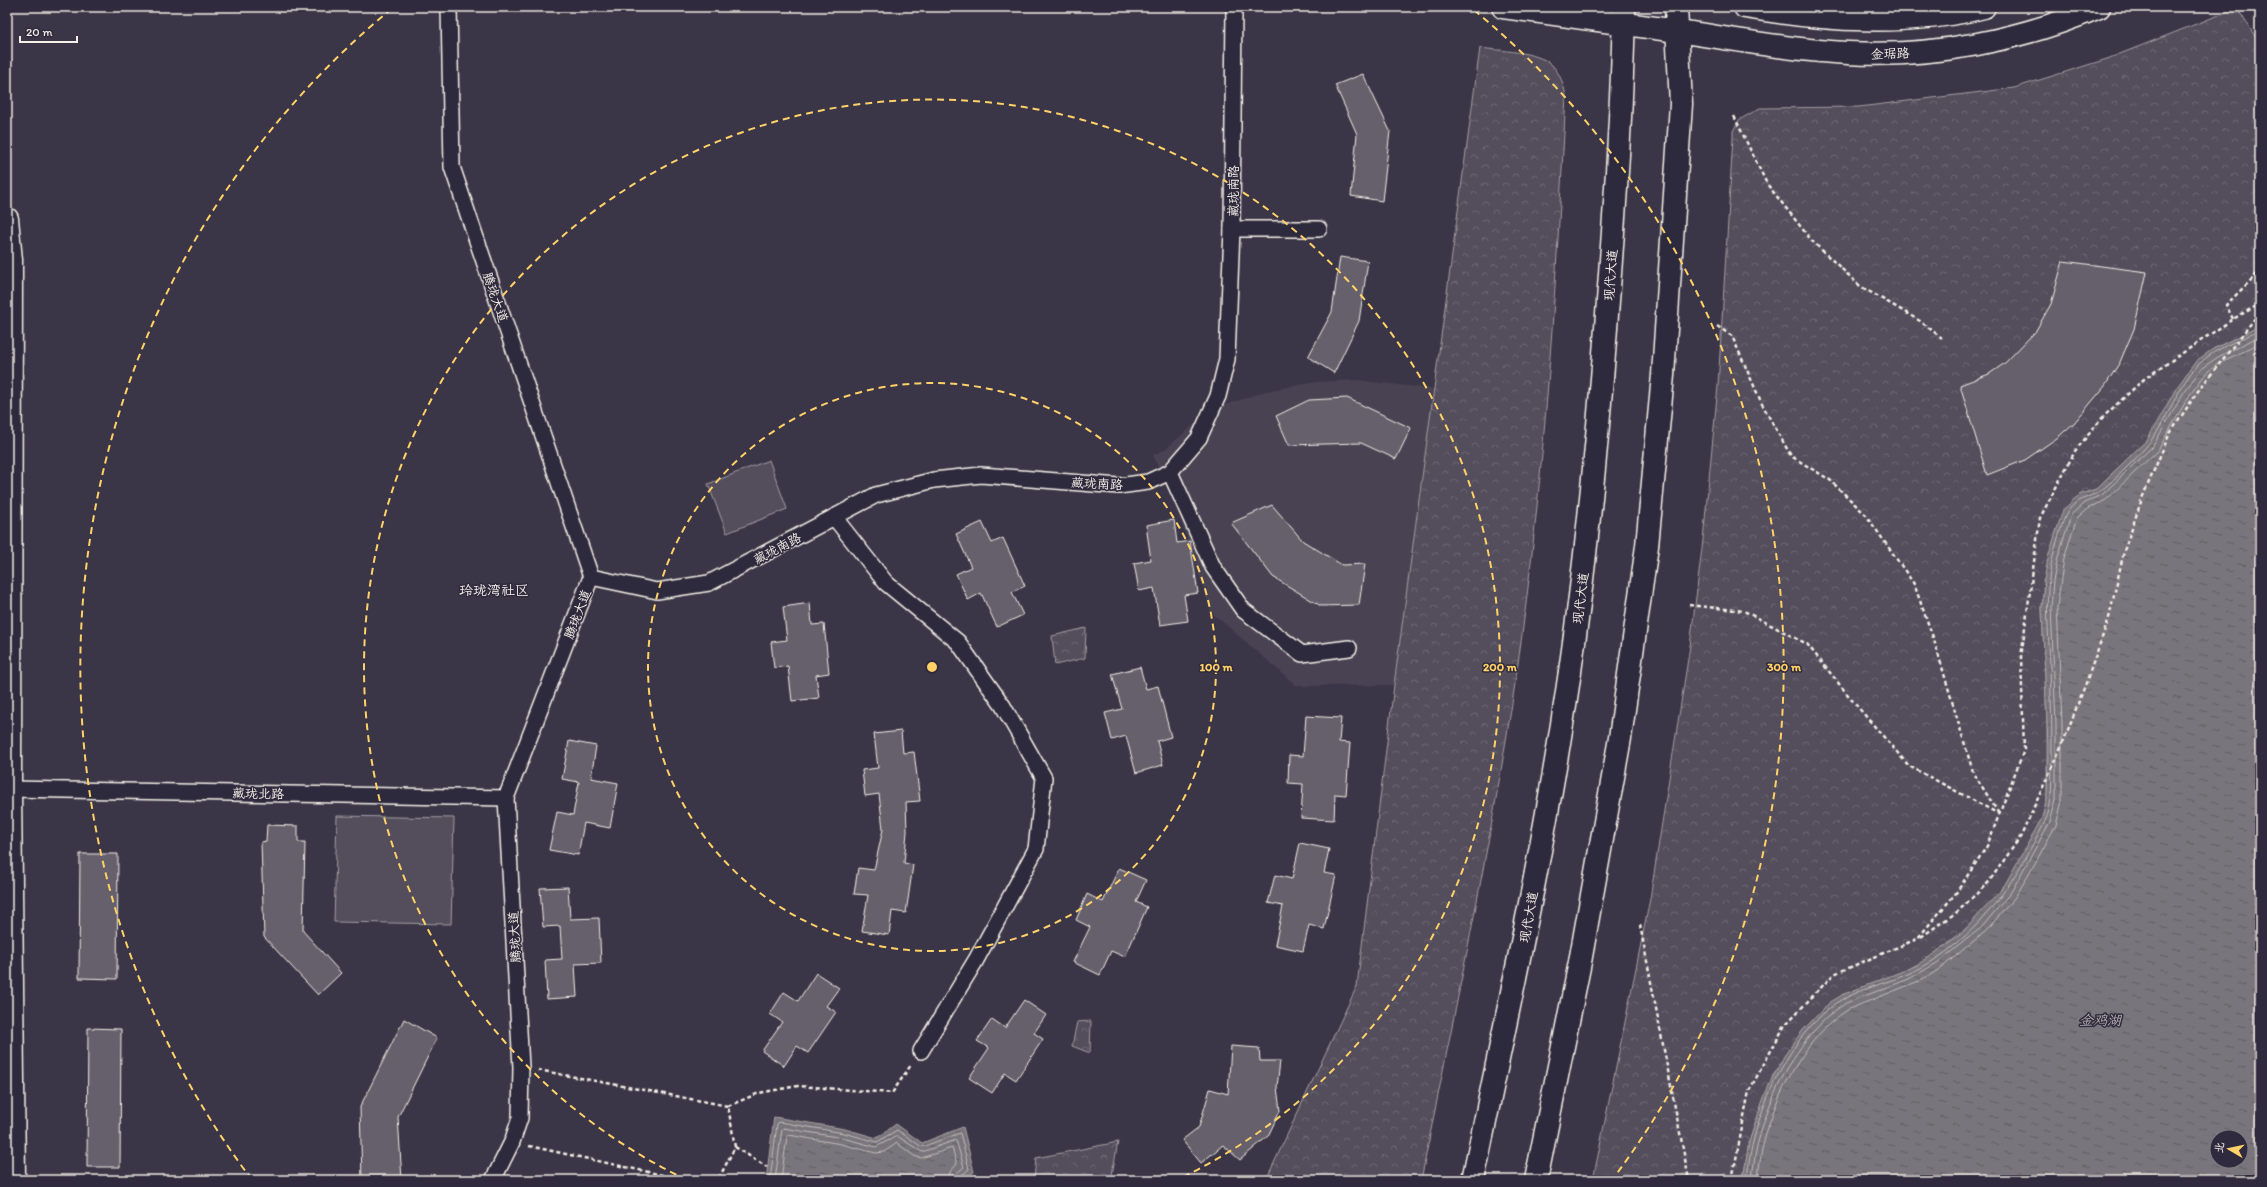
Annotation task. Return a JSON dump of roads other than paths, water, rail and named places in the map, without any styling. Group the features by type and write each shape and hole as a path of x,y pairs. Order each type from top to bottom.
{"main road":[{"name":"金琚路","path":"1503,7 1624,15 1677,31 1790,48 1849,54 1905,53 1956,48 2043,27 2099,7"},
{"path":"1536,1180 1580,962 1620,738 1647,546 1663,375 1681,104 1676,7"},
{"path":"1745,7 1802,15 1879,20 1944,15 1984,7"},
{"name":"现代大道","path":"1473,1180 1522,948 1562,725 1577,625 1598,436 1613,232 1624,15"},
{"path":"7,219 11,260 10,789 14,1180"}],"street":[{"name":"腾珑大道","path":"449,7 452,167 591,577 506,798 522,1067 520,1118 512,1142 493,1180"},
{"name":"藏珑南路","path":"591,577 657,591 709,584 876,495 934,480 981,475 1119,486 1148,482 1170,472 1199,438 1218,396 1227,358 1232,229 1234,7"},
{"path":"1232,229 1319,229"},
{"path":"1170,472 1213,567 1243,610 1302,654 1349,648"},
{"path":"834,517 886,583 958,642 1003,706 1044,778 1036,849 976,960 921,1051"},
{"name":"藏珑北路","path":"10,789 506,798"}],"water":[{"name":"金鸡湖","path":"2260,326 2260,1180 1743,1180 1749,1142 1765,1094 1784,1056 1803,1030 1829,1003 1842,995 1918,965 1960,935 2003,888 2042,818 2047,799 2048,747 2042,608 2044,580 2049,554 2063,510 2079,495 2096,489 2147,440 2177,387 2196,361 2213,349"},
{"path":"774,1117 845,1129 877,1138 896,1124 922,1143 963,1127 974,1172 961,1180 766,1180"}],"district":[{"name":"玲珑湾社区","path":"494,590"}]}
